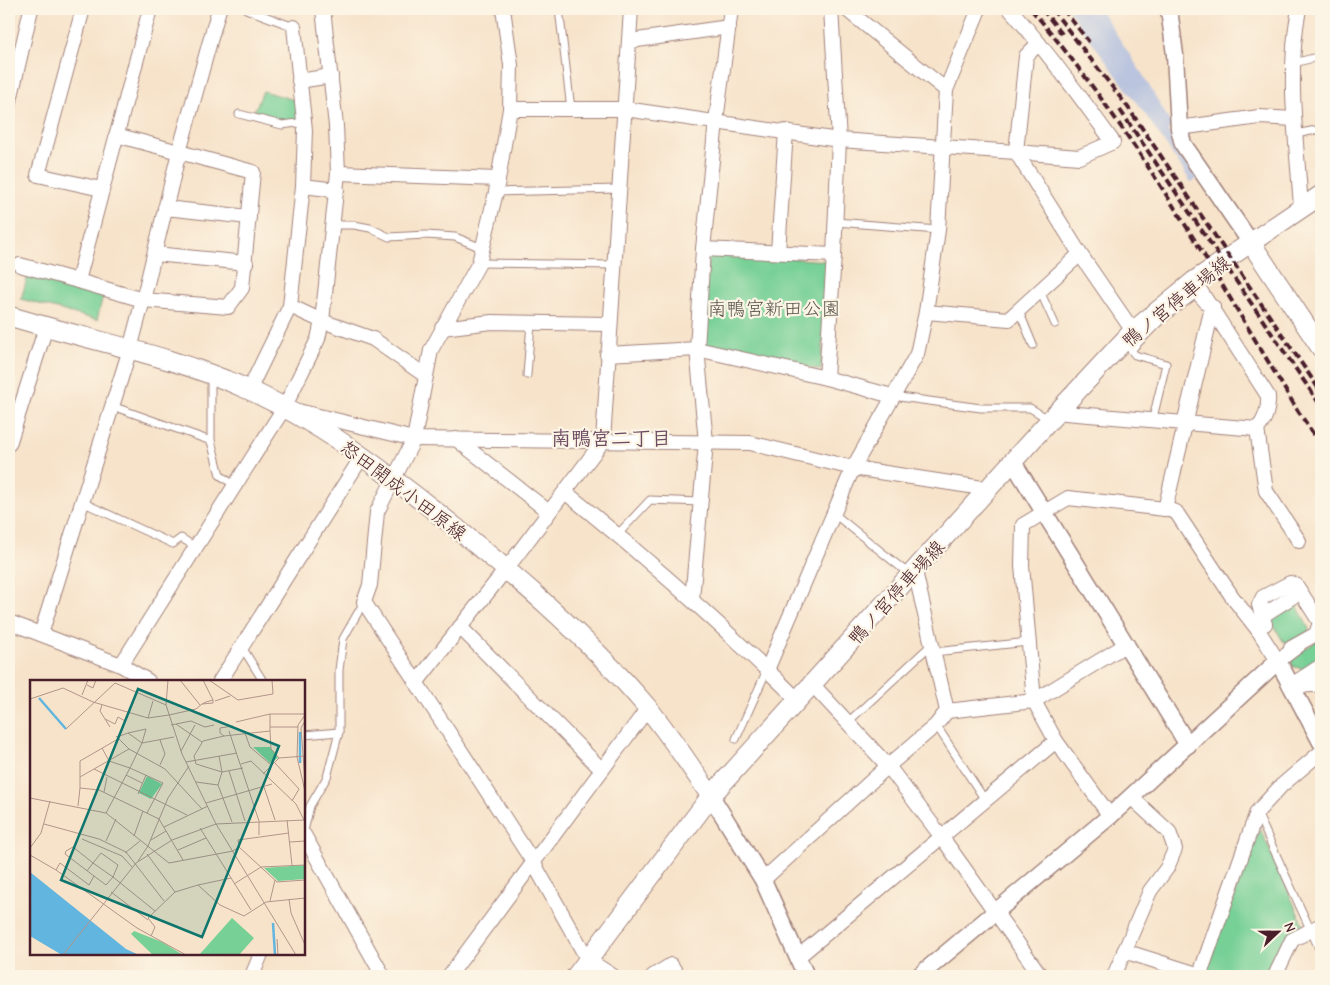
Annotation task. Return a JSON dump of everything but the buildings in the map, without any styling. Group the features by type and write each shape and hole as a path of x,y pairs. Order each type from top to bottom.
{"main road":[{"name":"鴨ノ宮停車場線","path":"576,976 711,796 1133,331 1194,281 1321,195"},
{"path":"1251,243 1321,348"},
{"name":"怒田開成小田原線","path":"9,316 130,349 212,374 284,408 362,455 507,568 597,652 648,708 711,796"}],"street":[{"path":"9,105 31,9"},
{"path":"83,9 38,175 101,189"},
{"path":"78,281 150,9"},
{"path":"40,634 130,349 179,152 218,9"},
{"path":"121,665 284,408 318,339 322,321 338,173 331,76 323,9"},
{"path":"503,9 512,65 510,109 497,186 479,262 431,350 414,439 377,512 370,586 364,602 534,862 588,960 613,976"},
{"path":"416,683 507,568 603,441 607,354 631,9"},
{"path":"692,600 706,442 697,349 703,249 716,121 731,9"},
{"path":"826,378 839,140 831,9"},
{"path":"846,9 946,90"},
{"path":"767,670 853,468 917,354 926,312 938,230 946,90 979,9"},
{"path":"510,109 625,109 839,140 1079,157 1112,142 1040,43 1010,9"},
{"path":"1169,9 1175,55 1179,128 1183,144 1251,243"},
{"path":"1299,9 1294,34 1294,119 1301,208"},
{"path":"249,390 290,306 304,186 304,122 294,27"},
{"path":"630,41 729,27"},
{"path":"1040,43 1026,56 1016,152 1080,254 1133,331"},
{"path":"299,81 331,76"},
{"path":"1179,128 1259,116 1294,119"},
{"path":"778,252 786,131"},
{"path":"20,265 143,300 228,307 242,288 254,172 116,135"},
{"path":"338,173 497,186"},
{"path":"304,186 336,190"},
{"path":"165,208 249,217"},
{"path":"703,249 834,255"},
{"path":"155,254 246,262"},
{"path":"926,312 1009,319 1080,254"},
{"path":"1194,281 1268,396 1262,423 1257,429 1266,491 1299,541"},
{"path":"290,306 322,321 373,339 426,376"},
{"path":"1165,508 1210,308"},
{"path":"442,328 492,322 609,324"},
{"path":"9,444 46,327"},
{"path":"607,354 697,349 826,378 892,396"},
{"path":"284,408 414,439 750,443 853,468 989,489"},
{"path":"1056,414 1064,413 1257,429"},
{"path":"456,439 549,512"},
{"path":"221,680 362,455"},
{"path":"1013,462 1188,745"},
{"path":"565,492 618,534 692,600 799,701"},
{"path":"1110,816 1056,741 1034,701 1022,566 1023,525 1068,498 1165,508 1176,512 1233,598 1260,623 1282,648 1288,650 1298,646"},
{"path":"913,573 947,711"},
{"path":"919,976 1110,816 1278,661 1316,634 1321,623 1296,585 1290,583 1263,597 1248,600 1233,598"},
{"path":"1260,623 1300,592"},
{"path":"1263,597 1259,605 1260,623 1290,686 1321,742"},
{"path":"9,622 121,665 146,680"},
{"path":"460,627 602,770"},
{"path":"763,880 936,725 947,711 1034,701 1127,644"},
{"path":"1290,686 1321,666"},
{"path":"1290,686 1314,685 1321,680"},
{"path":"812,684 888,766 941,836 1041,976"},
{"path":"449,976 648,708"},
{"path":"798,957 1056,741"},
{"path":"1124,951 1201,975 1257,812 1281,786 1321,752"},
{"path":"711,796 763,880 806,976"},
{"path":"1114,976 1150,891 1167,868 1175,849 1169,832 1131,797"},
{"path":"305,837 383,976"},
{"path":"1275,976 1292,940 1316,927"},
{"path":"252,976 261,955"},
{"path":"653,976 671,965 678,976"}],"lane":[{"path":"246,9 294,27"},
{"path":"559,9 571,109"},
{"path":"1294,64 1321,56"},
{"path":"239,114 282,125 304,122"},
{"path":"1296,134 1321,128"},
{"path":"497,186 619,190"},
{"path":"836,222 938,230"},
{"path":"331,225 354,225 370,228 389,237 426,235 455,237 482,248"},
{"path":"479,262 613,265"},
{"path":"1040,291 1055,324"},
{"path":"1195,295 1210,308 1181,421 1154,418 1166,364 1135,355 1131,350 1160,321 1195,295"},
{"path":"1019,311 1033,345"},
{"path":"528,375 530,323"},
{"path":"212,374 211,441 220,475 235,486"},
{"path":"892,396 981,408 1030,408 1056,414"},
{"path":"112,406 211,441"},
{"path":"618,534 650,500 701,502"},
{"path":"82,502 173,544 181,538 196,547"},
{"path":"833,513 913,573"},
{"path":"305,827 310,806 328,777 339,732 339,670 343,639 364,602"},
{"path":"848,722 933,648 1028,642"},
{"path":"242,647 262,680"},
{"path":"736,739 767,670"},
{"path":"936,725 985,800"},
{"path":"305,735 339,732"},
{"path":"1257,812 1316,927 1321,953"}],"shaded area":[{"path":"1068,9 1100,9 1143,75 1173,127 1167,130 1199,178 1191,182 1147,117"}],"green space":[{"path":"263,91 298,101 300,119 283,122 253,114"},
{"name":"南鴨宮新田公園","path":"708,253 829,261 821,370 702,345"},
{"path":"29,272 104,291 97,320 21,299"},
{"path":"1292,603 1297,605 1309,629 1308,632 1287,643 1283,641 1270,619"},
{"path":"1320,639 1321,660 1303,669 1292,666 1291,658"},
{"path":"1260,828 1304,927 1270,976 1211,976 1205,972"}],"railway":[{"path":"1031,9 1105,104 1139,154 1321,445"},
{"path":"1042,9 1062,34"},
{"path":"1052,9 1127,106 1321,392"},
{"path":"1063,9 1089,42"},
{"path":"1120,110 1321,406"}],"district":[{"name":"南鴨宮二丁目","path":"611,438"}]}
